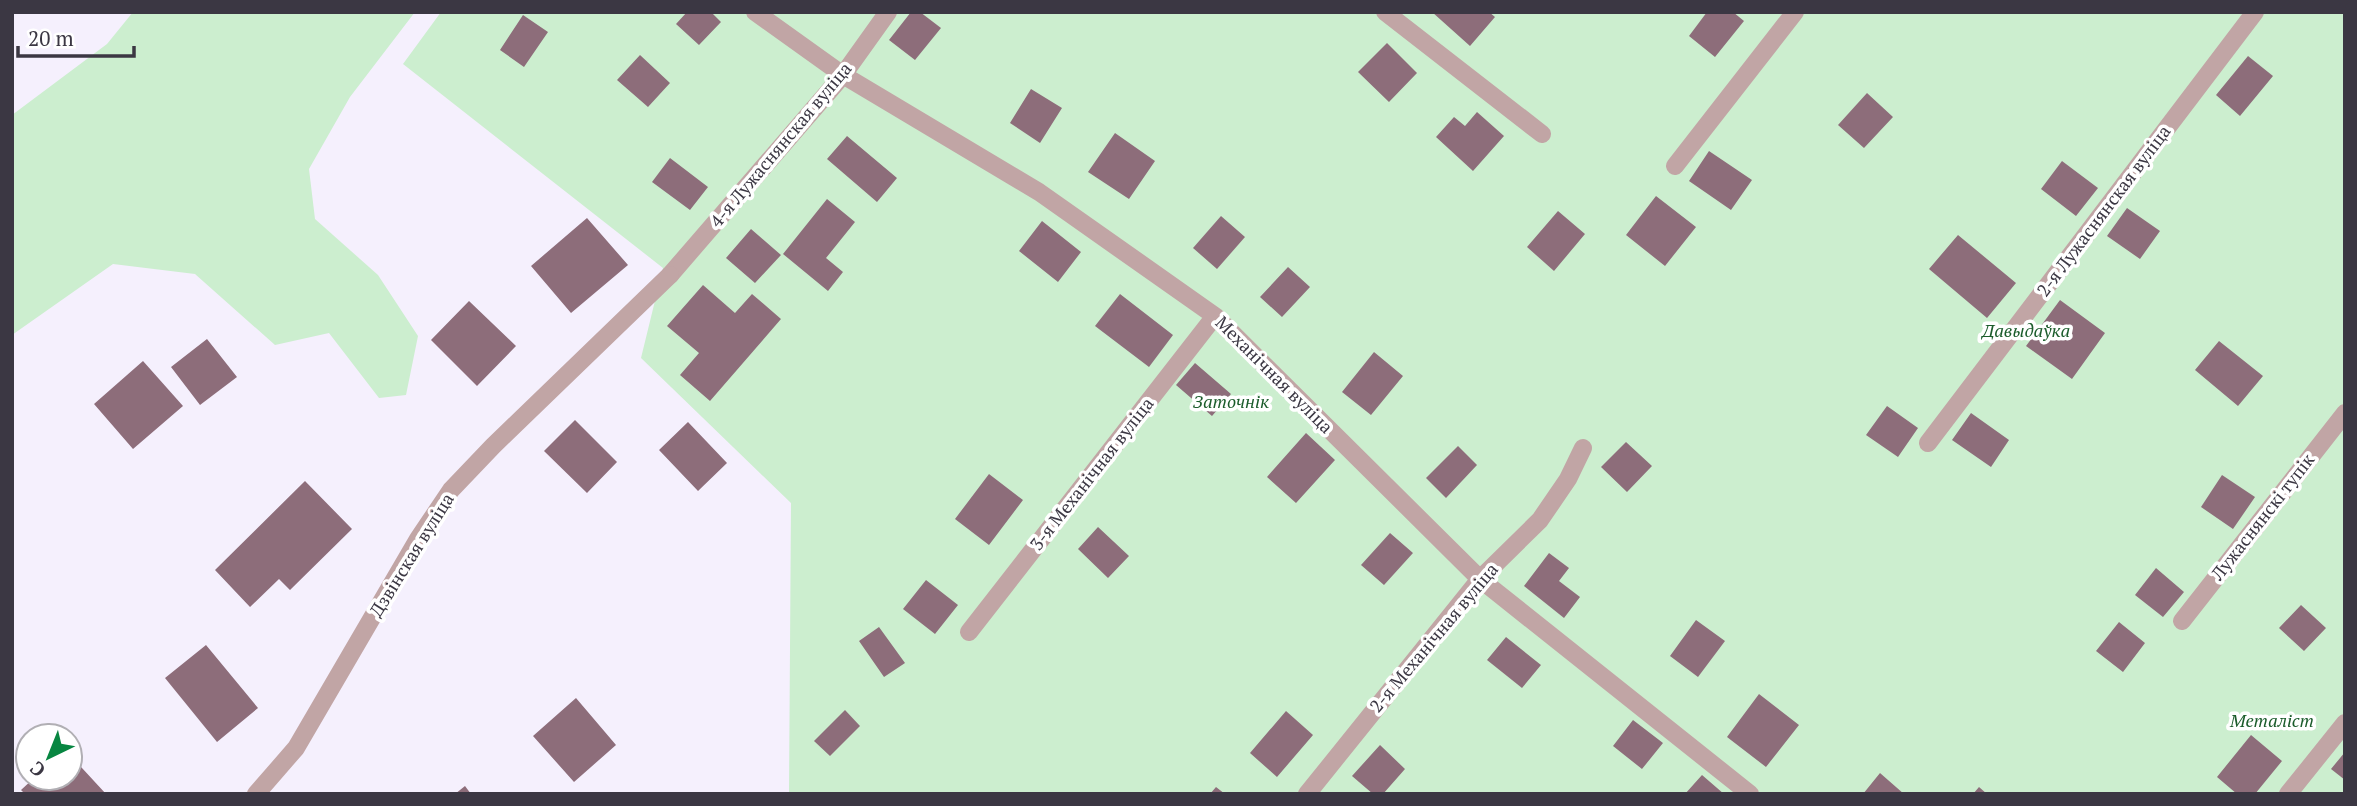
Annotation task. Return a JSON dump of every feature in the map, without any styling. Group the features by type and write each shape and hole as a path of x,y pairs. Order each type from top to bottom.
{"street":[{"name":"Механічная вуліца","path":"755,12 843,75 1039,192 1215,316 1480,579 1750,794"},
{"name":"4-я Лужаснянская вуліца","path":"631,313 670,275 843,75 888,12"},
{"path":"1385,12 1542,134"},
{"path":"1675,166 1795,12"},
{"name":"2-я Лужаснянская вуліца","path":"1928,443 2255,12"},
{"name":"Дзвінская вуліца","path":"256,794 296,748 418,539 452,490 493,446 631,313"},
{"name":"3-я Механічная вуліца","path":"969,632 1215,316"},
{"name":"Лужаснянскі тупік","path":"2182,621 2345,413"},
{"name":"2-я Механічная вуліца","path":"1307,794 1480,579 1540,520 1569,479 1583,448"},
{"path":"2288,794 2345,723"}],"green space":[{"path":"133,12 415,12 350,97 309,169 315,219 378,275 418,336 406,395 379,398 329,333 275,345 195,274 113,264 12,335 12,115 107,44"},
{"name":"Заточнік","path":"441,12 2345,12 2345,794 789,794 791,503 641,358 663,268 403,64"}],"building":[{"path":"687,12 711,12 721,22 699,45 676,24"},
{"path":"911,12 920,12 941,28 915,60 889,40"},
{"path":"1432,12 1489,12 1495,17 1470,46"},
{"path":"1707,12 1733,12 1744,21 1715,57 1689,36"},
{"path":"523,15 548,32 524,67 500,50"},
{"path":"1387,43 1417,73 1389,102 1358,72"},
{"path":"640,55 670,83 648,107 617,80"},
{"path":"2248,56 2273,76 2240,116 2216,95"},
{"path":"1031,89 1062,108 1040,143 1010,123"},
{"path":"1867,93 1893,117 1864,148 1838,125"},
{"path":"1477,112 1504,136 1473,171 1436,137 1454,117 1465,126"},
{"path":"1115,133 1155,161 1129,199 1088,172"},
{"path":"847,136 897,178 877,202 827,159"},
{"path":"1709,151 1752,180 1731,210 1689,181"},
{"path":"670,158 708,187 690,210 652,182"},
{"path":"2062,161 2098,188 2076,216 2041,189"},
{"path":"1656,196 1696,227 1665,266 1626,235"},
{"path":"827,199 855,222 826,258 843,272 828,291 783,254"},
{"path":"2127,208 2160,231 2140,259 2107,236"},
{"path":"1558,211 1585,234 1554,271 1527,247"},
{"path":"1221,216 1245,237 1217,269 1193,248"},
{"path":"587,218 628,265 571,313 531,266"},
{"path":"1042,221 1081,252 1058,282 1019,251"},
{"path":"751,229 781,255 755,283 726,258"},
{"path":"1958,235 2016,283 1987,318 1929,269"},
{"path":"1288,267 1310,287 1282,317 1260,297"},
{"path":"703,285 735,313 752,294 781,319 710,401 680,375 699,353 667,326"},
{"path":"1120,294 1173,335 1149,367 1095,326"},
{"path":"2060,300 2105,333 2072,379 2026,346"},
{"path":"469,301 516,346 477,386 431,340"},
{"path":"207,339 237,377 200,405 171,367"},
{"path":"2219,341 2263,376 2238,406 2195,370"},
{"path":"1374,352 1403,376 1371,415 1342,392"},
{"path":"143,361 183,406 133,449 94,404"},
{"path":"1195,363 1231,394 1212,416 1176,385"},
{"path":"1887,406 1918,428 1898,457 1866,435"},
{"path":"1971,413 2009,440 1991,467 1952,440"},
{"path":"575,420 617,462 587,493 544,451"},
{"path":"688,422 727,463 698,491 659,450"},
{"path":"1306,433 1335,460 1296,503 1267,477"},
{"path":"1626,442 1652,466 1627,492 1601,467"},
{"path":"1458,446 1477,465 1446,498 1426,478"},
{"path":"989,474 1023,500 989,545 955,519"},
{"path":"2222,475 2255,497 2233,529 2201,507"},
{"path":"305,481 352,529 290,590 279,579 250,607 215,570"},
{"path":"1098,527 1129,556 1108,578 1078,549"},
{"path":"1390,533 1413,553 1384,585 1361,565"},
{"path":"1549,553 1569,568 1559,581 1580,597 1564,618 1524,586"},
{"path":"2156,568 2184,592 2163,617 2135,595"},
{"path":"926,580 958,605 935,634 903,609"},
{"path":"2301,605 2326,628 2304,651 2279,628"},
{"path":"1696,620 1725,641 1698,677 1670,656"},
{"path":"2119,622 2145,643 2123,672 2096,651"},
{"path":"879,627 905,663 884,677 859,641"},
{"path":"1506,637 1541,665 1522,688 1487,660"},
{"path":"206,645 258,708 217,742 165,678"},
{"path":"1759,694 1799,725 1766,767 1727,737"},
{"path":"576,698 616,745 574,782 533,736"},
{"path":"845,710 860,726 830,756 814,741"},
{"path":"1286,711 1313,735 1277,777 1250,753"},
{"path":"1633,720 1663,743 1642,769 1613,746"},
{"path":"2251,735 2282,761 2255,794 2237,794 2217,777"},
{"path":"1380,745 1405,769 1383,794 1373,794 1352,776"},
{"path":"2345,752 2345,780 2331,769"},
{"path":"84,770 106,794 23,792 84,792"},
{"path":"1880,773 1904,794 1863,794"},
{"path":"1702,775 1724,794 1685,794"},
{"path":"465,786 471,794 455,794"},
{"path":"1216,787 1225,794 1210,794"},
{"path":"1979,787 1987,794 1973,794"}],"park label":[{"name":"Давыдаўка","path":"2026,331"},
{"name":"Металіст","path":"2272,721"}]}
